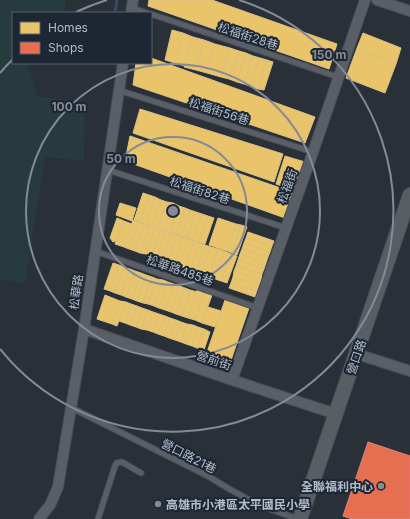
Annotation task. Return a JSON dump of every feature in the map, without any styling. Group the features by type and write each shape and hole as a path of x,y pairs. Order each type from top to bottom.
{"street":[{"name":"松福街","path":"232,380 365,0"},
{"path":"378,0 410,12"},
{"name":"松華路","path":"39,519 50,505 58,487 72,408 123,64"},
{"name":"營口路","path":"299,519 357,354 410,195"},
{"name":"營前街","path":"84,329 336,414"},
{"path":"357,354 410,371"}],"lane":[{"path":"132,7 144,12"},
{"name":"松福街28巷","path":"152,14 338,77"},
{"name":"松福街56巷","path":"118,90 313,152"},
{"name":"松福街82巷","path":"108,170 286,228"},
{"name":"松華路485巷","path":"95,251 258,308"},
{"name":"營口路21巷","path":"72,408 206,475 261,506 299,519"},
{"path":"98,519 115,466 122,462 141,473"}],"green space":[{"path":"0,0 65,0 65,12 12,12 12,64 27,64 37,96 85,103 84,161 45,157 25,284 0,279"}],"building: Homes":[{"path":"149,0 212,0 337,44 329,69 148,6"},
{"path":"172,30 183,33 175,63 165,60"},
{"path":"183,33 193,37 185,66 175,63"},
{"path":"363,33 401,48 396,64 357,48"},
{"path":"193,37 204,40 196,70 184,67"},
{"path":"204,40 215,44 207,73 196,70"},
{"path":"215,44 230,48 221,77 207,73"},
{"path":"230,48 239,51 229,79 221,77"},
{"path":"357,48 396,64 385,93 346,78"},
{"path":"239,51 246,53 237,82 229,79"},
{"path":"246,53 253,56 244,84 237,82"},
{"path":"253,56 260,58 250,86 244,84"},
{"path":"152,58 315,117 305,143 133,85 136,64 152,64"},
{"path":"260,58 267,60 258,89 250,86"},
{"path":"267,60 273,62 264,90 258,89"},
{"path":"140,109 283,154 274,182 133,133"},
{"path":"130,136 295,193 285,218 125,161"},
{"path":"285,156 305,162 295,190 276,184"},
{"path":"143,193 149,195 140,222 134,220"},
{"path":"149,195 155,197 146,224 140,222"},
{"path":"155,197 161,200 152,226 146,224"},
{"path":"161,200 167,202 158,228 152,226"},
{"path":"167,202 173,203 164,230 158,228"},
{"path":"120,203 136,208 132,221 116,215"},
{"path":"173,203 179,206 170,232 164,230"},
{"path":"179,206 185,208 176,234 170,232"},
{"path":"185,208 190,210 181,236 176,234"},
{"path":"190,210 196,212 187,238 181,236"},
{"path":"196,212 202,214 193,240 187,238"},
{"path":"202,214 208,216 199,242 193,240"},
{"path":"208,216 214,218 205,244 199,242"},
{"path":"117,218 124,221 116,241 113,242 110,238"},
{"path":"218,218 236,224 227,251 209,245"},
{"path":"133,220 139,222 129,249 124,247"},
{"path":"124,221 132,224 124,247 115,244"},
{"path":"139,222 144,224 135,251 129,249"},
{"path":"144,224 150,225 140,253 135,251"},
{"path":"236,224 241,225 232,253 227,251"},
{"path":"150,225 155,227 146,254 140,253"},
{"path":"241,225 247,227 237,255 232,253"},
{"path":"155,227 161,229 151,256 146,254"},
{"path":"161,229 166,231 157,258 151,256"},
{"path":"166,231 172,233 162,260 157,258"},
{"path":"248,232 274,241 272,246 246,238"},
{"path":"172,233 177,235 168,262 162,260"},
{"path":"177,235 183,237 174,264 168,262"},
{"path":"183,237 188,239 179,266 174,264"},
{"path":"246,238 272,246 270,252 244,243"},
{"path":"188,239 194,241 185,268 179,266"},
{"path":"194,241 200,243 190,270 185,268"},
{"path":"200,243 205,245 196,272 190,270"},
{"path":"244,243 270,252 268,257 242,249"},
{"path":"205,245 211,247 201,274 196,272"},
{"path":"211,247 218,249 209,276 201,274"},
{"path":"218,249 224,251 215,279 209,276"},
{"path":"242,249 268,257 266,263 240,254"},
{"path":"224,251 231,254 221,281 215,279"},
{"path":"231,254 237,256 227,283 221,281"},
{"path":"240,254 266,263 264,269 238,260"},
{"path":"238,260 264,269 262,274 236,266"},
{"path":"113,263 119,265 110,291 104,289"},
{"path":"119,265 124,267 115,293 110,291"},
{"path":"236,266 262,274 261,280 234,271"},
{"path":"124,267 130,269 121,295 115,293"},
{"path":"130,269 135,271 126,297 121,295"},
{"path":"135,271 141,273 132,299 126,297"},
{"path":"234,271 261,280 259,285 233,277"},
{"path":"141,273 146,275 137,301 132,299"},
{"path":"146,275 152,277 143,303 137,301"},
{"path":"152,277 157,279 148,304 143,303"},
{"path":"233,277 259,285 257,291 231,283"},
{"path":"157,279 163,280 154,306 148,304"},
{"path":"163,280 168,282 159,308 154,306"},
{"path":"168,282 174,284 165,310 159,308"},
{"path":"231,283 257,291 255,297 229,288"},
{"path":"174,284 179,286 171,312 165,310"},
{"path":"179,286 185,288 176,314 171,312"},
{"path":"185,288 190,290 182,316 176,314"},
{"path":"190,290 197,292 188,318 182,316"},
{"path":"197,290 204,293 195,320 188,318"},
{"path":"204,293 212,295 202,323 195,320"},
{"path":"105,295 120,301 112,324 97,319"},
{"path":"225,300 249,308 230,363 206,355"},
{"path":"120,301 126,302 117,326 112,324"},
{"path":"126,302 131,304 125,323 119,321"},
{"path":"131,304 137,306 130,325 125,323"},
{"path":"137,306 142,308 136,327 130,325"},
{"path":"208,307 221,311 215,327 202,323"},
{"path":"142,308 148,310 141,329 136,327"},
{"path":"148,310 153,312 147,330 141,329"},
{"path":"153,312 159,314 153,332 147,330"},
{"path":"159,314 165,316 158,334 153,332"},
{"path":"165,316 170,318 164,336 158,334"},
{"path":"170,318 176,320 169,338 164,336"},
{"path":"176,320 181,322 175,340 169,338"},
{"path":"181,322 187,324 181,342 175,340"},
{"path":"187,324 193,325 186,344 181,342"},
{"path":"193,325 198,327 192,346 186,344"},
{"path":"198,327 204,329 197,348 192,346"},
{"path":"204,329 210,332 204,350 197,348"}],"building: Shops":[{"name":"全聯福利中心","path":"368,442 410,456 410,519 352,519 343,516"}],"waterway":[{"path":"115,12 117,0"}],"place":[{"name":"全聯福利中心","path":"381,486"},
{"name":"高雄市小港區太平國民小學","path":"158,504"}]}
